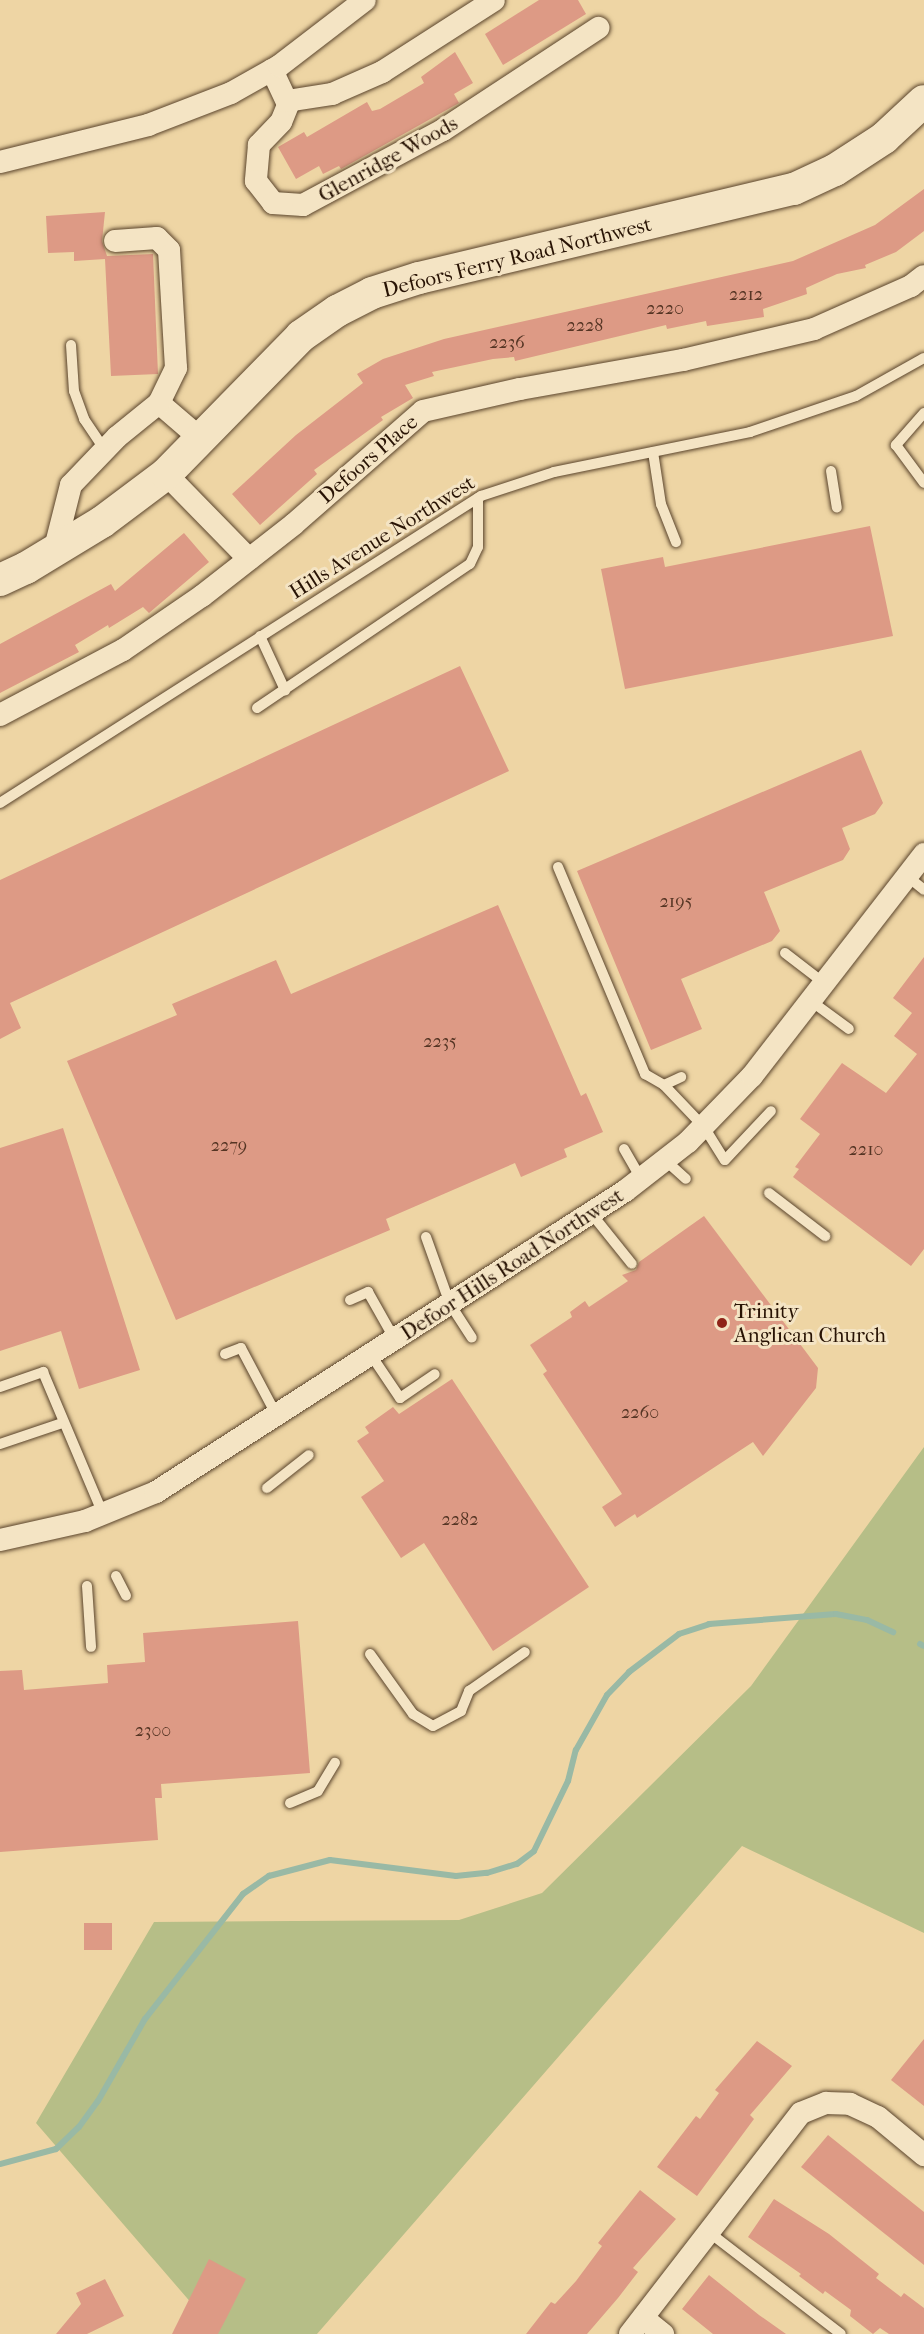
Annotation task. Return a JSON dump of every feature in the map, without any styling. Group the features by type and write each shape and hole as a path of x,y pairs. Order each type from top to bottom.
{"street":[{"path":"0,162 191,111 272,70 365,0"},
{"path":"272,70 287,101 332,94 382,72 494,0"},
{"name":"Glenridge Woods","path":"287,101 281,122 259,145 255,167 263,195 273,203 289,206 324,197 443,130 598,28"},
{"name":"Defoors Ferry Road Northwest","path":"0,580 54,552 166,474 202,440 301,336 337,310 372,293 418,278 794,189 835,170 884,138 924,101"},
{"path":"54,552 71,485 105,450 159,403 176,368 169,250 157,238 115,241"},
{"name":"Defoors Place","path":"0,715 123,650 249,559 423,411 520,389 683,360 814,329 911,286 924,276"},
{"path":"159,403 202,440"},
{"path":"166,474 249,559"},
{"name":"Defoor Hills Road Northwest","path":"0,1540 42,1533 104,1515 156,1492 395,1340 641,1178 704,1127 752,1077 817,992 915,883 924,854"},
{"path":"663,2334 636,2326 801,2113 826,2103 850,2104 878,2117 924,2155"}],"lane":[{"path":"71,345 74,391 84,419 105,450"},
{"name":"Hills Avenue Northwest","path":"0,803 478,498 554,472 750,432 856,396 924,358"},
{"path":"924,413 896,445 924,483"},
{"path":"652,452 661,504 676,542"},
{"path":"831,471 837,508"},
{"path":"257,708 470,564 478,547 478,498"},
{"path":"260,636 285,690"},
{"path":"558,867 645,1074 664,1085 704,1127 725,1160 771,1111"},
{"path":"785,953 849,1029"},
{"path":"664,1085 681,1077"},
{"path":"624,1149 641,1178"},
{"path":"665,1160 686,1179"},
{"path":"769,1193 825,1236"},
{"path":"591,1213 632,1264"},
{"path":"426,1237 450,1304 471,1338"},
{"path":"350,1300 368,1292 395,1340"},
{"path":"225,1354 241,1348 277,1416"},
{"path":"371,1355 400,1398 435,1374"},
{"path":"0,1387 43,1372 62,1423 104,1515"},
{"path":"0,1444 62,1423"},
{"path":"267,1488 309,1455"},
{"path":"116,1576 126,1596"},
{"path":"87,1586 91,1647"},
{"path":"370,1654 413,1714 433,1726 460,1711 469,1691 525,1652"},
{"path":"290,1803 318,1791 335,1763"},
{"path":"710,2233 841,2334"}],"green space":[{"path":"924,1447 924,1933 742,1846 317,2334 218,2334 36,2123 154,1922 459,1920 542,1893 751,1686"}],"building":[{"path":"539,0 578,0 586,14 503,65 485,34"},
{"path":"455,52 473,83 454,94 459,103 341,169 339,166 323,174 319,166 296,179 278,147 304,132 307,137 367,102 372,111 380,109 424,83 421,77"},
{"path":"924,189 924,231 896,252 865,265 866,268 837,274 806,288 807,294 763,309 764,317 707,326 706,321 667,329 666,325 515,361 514,357 493,359 432,372 434,376 405,385 413,398 381,417 383,420 314,470 317,474 260,525 232,494 296,435 363,383 357,374 383,359 444,339 793,261 875,225"},
{"path":"105,212 102,241 107,256 153,254 158,374 111,376 105,259 74,261 74,252 48,253 46,216"},
{"path":"870,526 893,636 625,689 601,569 663,557 665,567"},
{"path":"184,533 209,562 149,613 143,607 109,628 108,625 75,645 79,652 0,693 0,644 111,584 115,591"},
{"path":"460,666 509,771 10,1003 21,1028 0,1039 0,880"},
{"path":"861,750 883,803 875,814 842,828 850,849 843,860 764,892 780,931 772,941 681,979 702,1029 651,1050 577,871"},
{"path":"498,905 581,1096 586,1093 603,1132 564,1149 567,1157 521,1177 515,1163 386,1219 390,1230 176,1320 67,1061 177,1015 172,1004 276,960 291,994"},
{"path":"924,957 924,1249 911,1266 793,1177 799,1169 795,1167 820,1134 800,1119 842,1063 886,1093 917,1054 894,1036 912,1013 893,998"},
{"path":"63,1128 140,1370 79,1389 61,1331 0,1351 0,1148"},
{"path":"704,1216 818,1368 816,1388 763,1456 753,1442 637,1518 635,1514 615,1527 602,1507 622,1494 543,1374 547,1371 530,1345 572,1317 570,1312 585,1301 589,1307 628,1281 622,1275 636,1270 639,1262"},
{"path":"452,1379 589,1587 493,1651 424,1543 401,1558 361,1497 384,1481 357,1441 369,1433 365,1427 393,1407 399,1414"},
{"path":"298,1621 310,1773 161,1784 162,1798 155,1798 158,1840 0,1852 0,1671 22,1670 24,1690 108,1683 107,1665 145,1662 143,1633"},
{"path":"84,1923 112,1923 112,1950 84,1950"},
{"path":"924,2039 924,2106 891,2080"},
{"path":"757,2041 792,2066 750,2115 754,2119 697,2196 657,2167 696,2116 700,2119 719,2093 715,2090"},
{"path":"828,2135 924,2212 924,2265 801,2167"},
{"path":"640,2190 676,2219 633,2268 638,2272 618,2298 587,2334 526,2334 551,2302 555,2304 576,2281 602,2246 598,2243"},
{"path":"774,2199 829,2234 879,2274 876,2278 901,2297 904,2293 924,2308 924,2334 889,2334 880,2328 873,2334 850,2316 851,2310 825,2291 823,2294 799,2276 801,2274 748,2237"},
{"path":"209,2259 246,2279 218,2334 172,2334"},
{"path":"709,2275 786,2334 713,2334 682,2309"},
{"path":"105,2279 124,2316 87,2334 56,2334 81,2304 76,2293"}],"waterway":[{"path":"0,2164 56,2149 79,2127 98,2101 145,2019 243,1894 269,1876 330,1860 456,1876 487,1873 517,1864 534,1851 568,1781 576,1750 607,1695 629,1672 679,1634 709,1624 836,1614 867,1620 893,1632"},
{"path":"920,1644 924,1646"}],"place":[{"name":"Trinity Anglican Church","path":"722,1323"}]}
